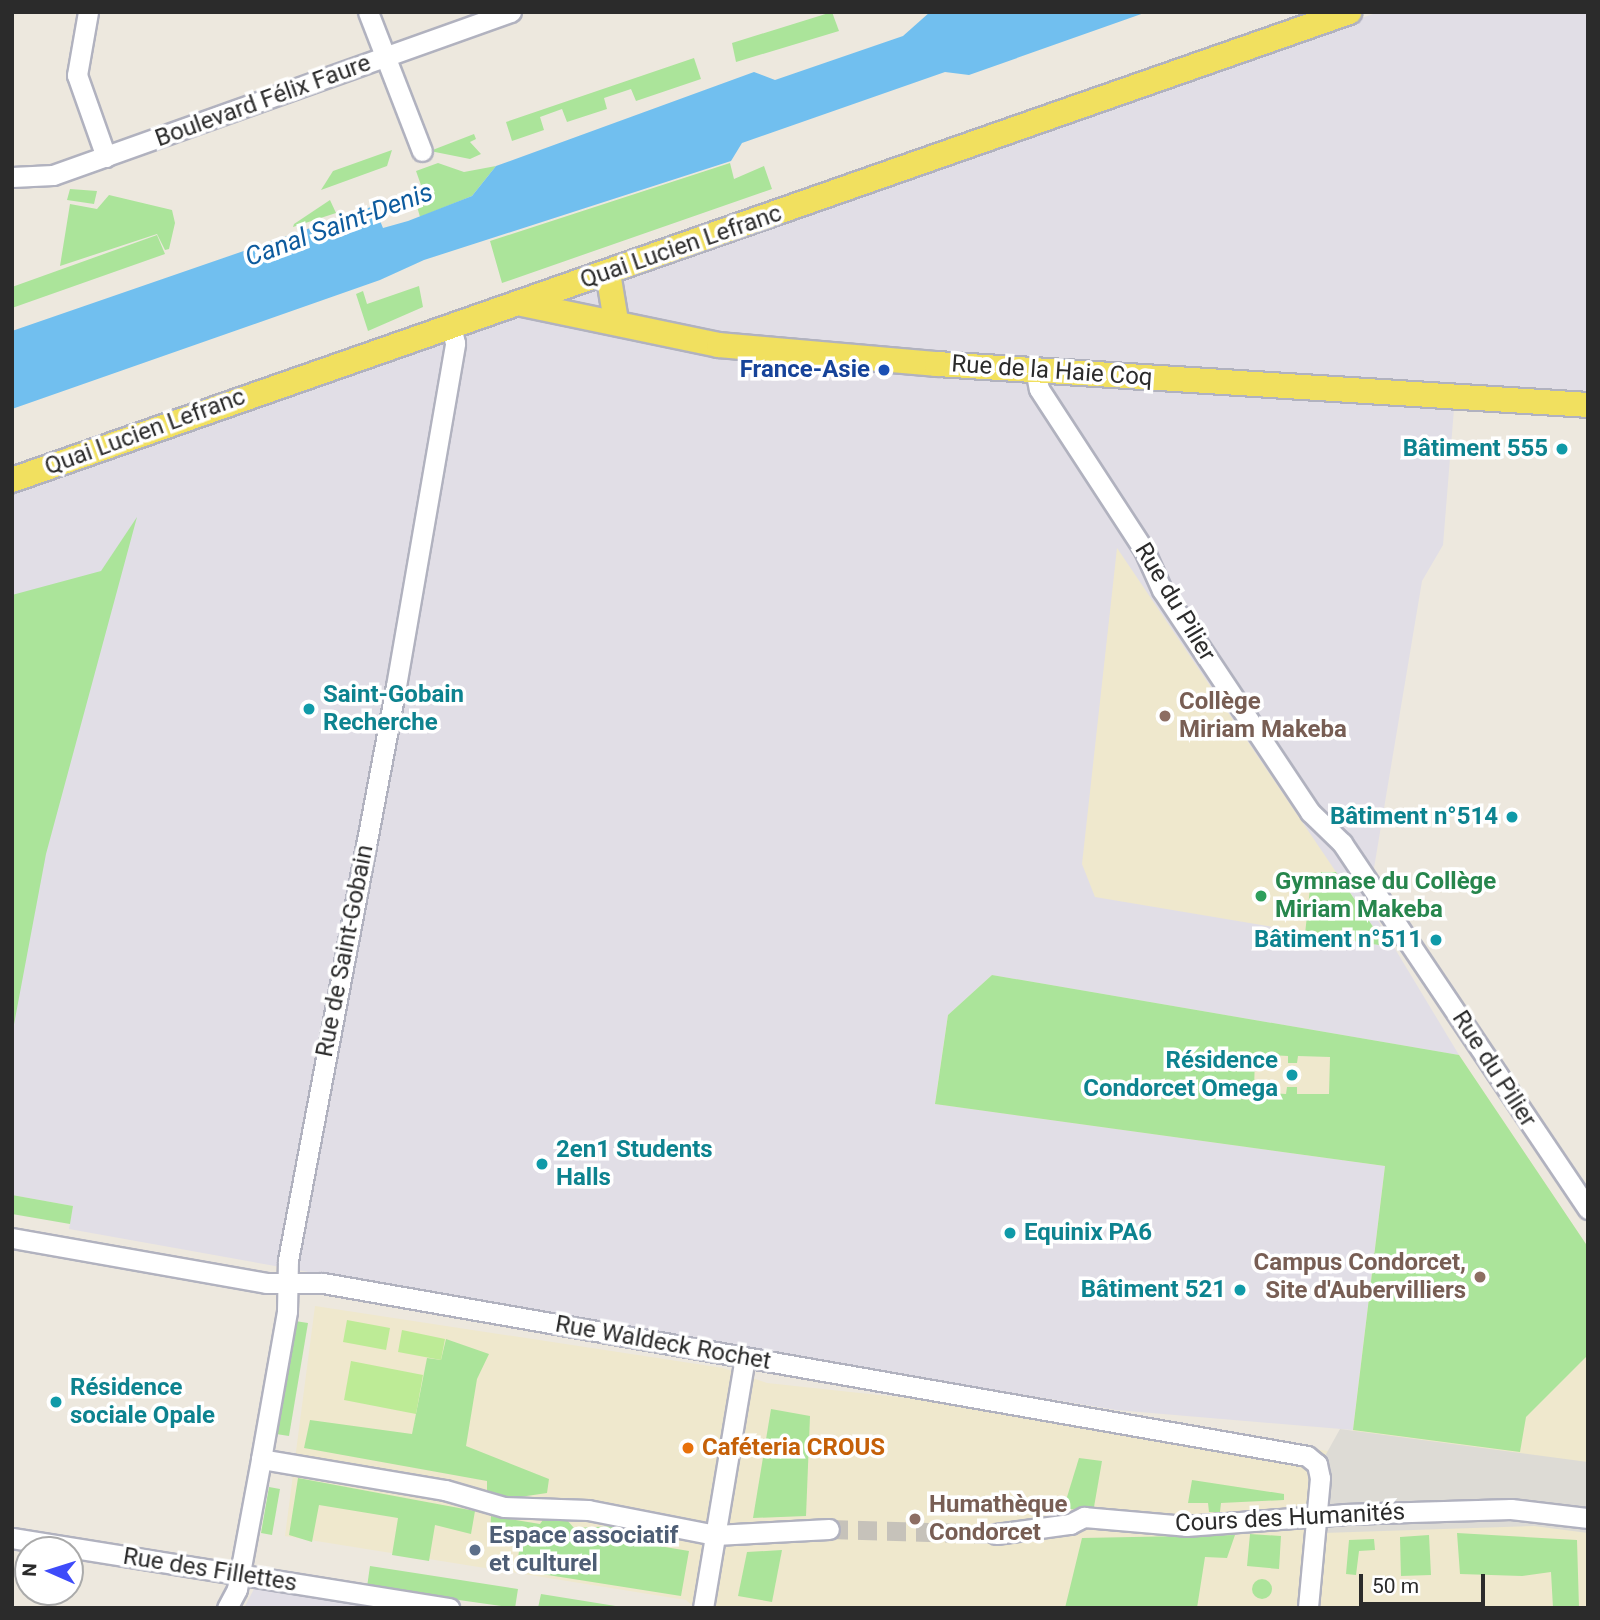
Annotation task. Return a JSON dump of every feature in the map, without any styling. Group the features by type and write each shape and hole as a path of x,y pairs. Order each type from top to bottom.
{"main road":[{"name":"Quai Lucien Lefranc","path":"12,480 451,326 608,274 1349,12"},
{"path":"608,274 616,321"},
{"name":"Rue de la Haie Coq","path":"521,304 616,321 719,345 1035,369 1588,405"}],"street":[{"path":"88,12 78,75 106,157"},
{"path":"368,12 422,151"},
{"name":"Boulevard Félix Faure","path":"12,177 53,175 384,58 469,20 511,12"},
{"name":"Rue de Saint-Gobain","path":"227,1608 240,1575 261,1459 288,1284 288,1260 452,357 451,326"},
{"name":"Rue du Pilier","path":"1035,369 1038,389 1144,550 1162,590 1310,813 1342,843 1588,1209"},
{"name":"Rue Waldeck Rochet","path":"12,1238 288,1284 336,1286 1312,1459 1320,1478 1316,1518"},
{"path":"703,1608 745,1357"},
{"path":"261,1459 445,1490 504,1507 588,1510 715,1535 829,1529"},
{"name":"Cours des Humanités","path":"996,1534 1070,1524 1084,1517 1186,1526 1511,1509 1588,1518"},
{"path":"1308,1608 1316,1518"},
{"name":"Rue des Fillettes","path":"12,1538 449,1608"}],"shaded area":[{"path":"1379,12 1588,12 1588,393 1456,384 1443,545 1422,581 1368,904 1459,1055 992,975 948,1015 935,1103 1385,1166 1353,1430 1116,1410 665,1336 69,1229 73,1206 12,1195 12,492 486,319"},
{"name":"Collège Miriam Makeba","path":"1117,548 1386,946 1095,897 1082,864"},
{"name":"Campus Condorcet, Site d'Aubervilliers","path":"948,1015 1459,1055 1588,1247 1588,1608 695,1608 686,1600 285,1536 315,1306 723,1368 767,1383 1091,1418 1350,1454 1385,1166 935,1104"},
{"path":"1340,1429 1588,1462 1588,1533 1534,1526 1323,1533 1329,1464 1325,1456"},
{"path":"255,1587 385,1608 244,1608"}],"green space":[{"path":"832,12 839,31 736,62 732,43"},
{"path":"694,58 701,79 636,101 631,89 604,98 607,109 567,122 562,109 540,117 544,130 512,141 506,122"},
{"path":"474,134 476,139 470,142 481,154 470,159 430,151"},
{"path":"392,150 387,166 321,190 333,171"},
{"path":"438,163 464,172 496,166 472,196 420,217 413,192 422,188 416,171"},
{"path":"730,163 734,179 764,166 772,189 502,283 490,241"},
{"path":"70,189 97,191 94,204 67,200"},
{"path":"109,195 172,210 175,223 169,249 165,250 157,234 60,266 70,204 97,209"},
{"path":"330,200 336,213 293,227 294,224"},
{"path":"157,235 165,254 12,308 12,287"},
{"path":"419,286 423,307 368,331 356,294 363,291 367,304"},
{"path":"137,517 46,854 12,1035 12,595 101,571"},
{"path":"1321,872 1336,872 1386,946 1305,934 1311,879 1320,880"},
{"path":"992,975 1459,1055 1588,1247 1588,1355 1526,1417 1520,1452 1353,1430 1385,1166 935,1104 948,1015","holes":["1255,1054 1288,1056 1288,1063 1297,1063 1298,1056 1330,1057 1329,1094 1297,1094 1297,1087 1287,1087 1286,1094 1254,1092"]},
{"path":"12,1195 73,1206 70,1224 12,1214"},
{"path":"347,1320 390,1328 386,1350 343,1342"},
{"path":"295,1321 308,1323 289,1436 276,1434"},
{"path":"402,1330 445,1339 441,1360 398,1352"},
{"path":"446,1339 489,1354 477,1379 466,1446 549,1479 547,1493 507,1499 487,1492 487,1481 304,1448 310,1420 412,1434 427,1358 441,1360"},
{"path":"351,1361 423,1375 416,1414 344,1400"},
{"path":"771,1409 810,1416 806,1516 753,1518"},
{"path":"1079,1458 1102,1461 1094,1507 1063,1510"},
{"path":"298,1478 475,1511 471,1534 435,1525 429,1561 392,1555 398,1518 319,1505 312,1542 289,1535"},
{"path":"1192,1480 1284,1494 1284,1500 1221,1503 1220,1512 1209,1512 1208,1503 1188,1503"},
{"path":"269,1487 280,1489 272,1535 261,1533"},
{"path":"491,1516 540,1524 545,1517 566,1519 574,1528 617,1526 659,1535 659,1546 689,1551 681,1596 516,1570 521,1539 490,1536"},
{"path":"1457,1533 1577,1540 1579,1608 1553,1608 1551,1572 1522,1576 1460,1574"},
{"path":"1250,1534 1281,1536 1279,1569 1247,1566"},
{"path":"1235,1535 1227,1558 1205,1557 1197,1608 1065,1608 1082,1538"},
{"path":"1429,1535 1431,1575 1401,1576 1400,1537"},
{"path":"1374,1539 1375,1550 1359,1551 1356,1575 1346,1574 1349,1540"},
{"path":"782,1550 772,1602 738,1596 747,1552"},
{"path":"370,1566 518,1589 515,1608 367,1587"},
{"path":"1262,1579 1269,1582 1272,1589 1269,1596 1262,1599 1255,1596 1252,1589 1255,1582"},
{"path":"541,1594 628,1608 538,1608"}],"water":[{"name":"Canal Saint-Denis","path":"930,12 1147,12 969,75 945,72 742,143 731,161 424,260 380,280 12,409 12,331 374,206 383,228 408,221 472,196 496,166 754,72 775,80 903,36"}],"tunnel":[{"path":"829,1529 996,1534"}],"place":[{"name":"France-Asie","path":"884,370"},
{"name":"Bâtiment 555","path":"1562,449"},
{"name":"Saint-Gobain Recherche","path":"309,709"},
{"name":"Collège Miriam Makeba","path":"1165,716"},
{"name":"Bâtiment n°514","path":"1512,817"},
{"name":"Gymnase du Collège Miriam Makeba","path":"1261,896"},
{"name":"Bâtiment n°511","path":"1436,940"},
{"name":"Résidence Condorcet Omega","path":"1292,1075"},
{"name":"2en1 Students Halls","path":"542,1164"},
{"name":"Equinix PA6","path":"1010,1233"},
{"name":"Campus Condorcet, Site d'Aubervilliers","path":"1480,1277"},
{"name":"Bâtiment 521","path":"1240,1290"},
{"name":"Résidence sociale Opale","path":"56,1402"},
{"name":"Caféteria CROUS","path":"688,1448"},
{"name":"Humathèque Condorcet","path":"915,1519"},
{"name":"Espace associatif et culturel","path":"475,1550"}]}
